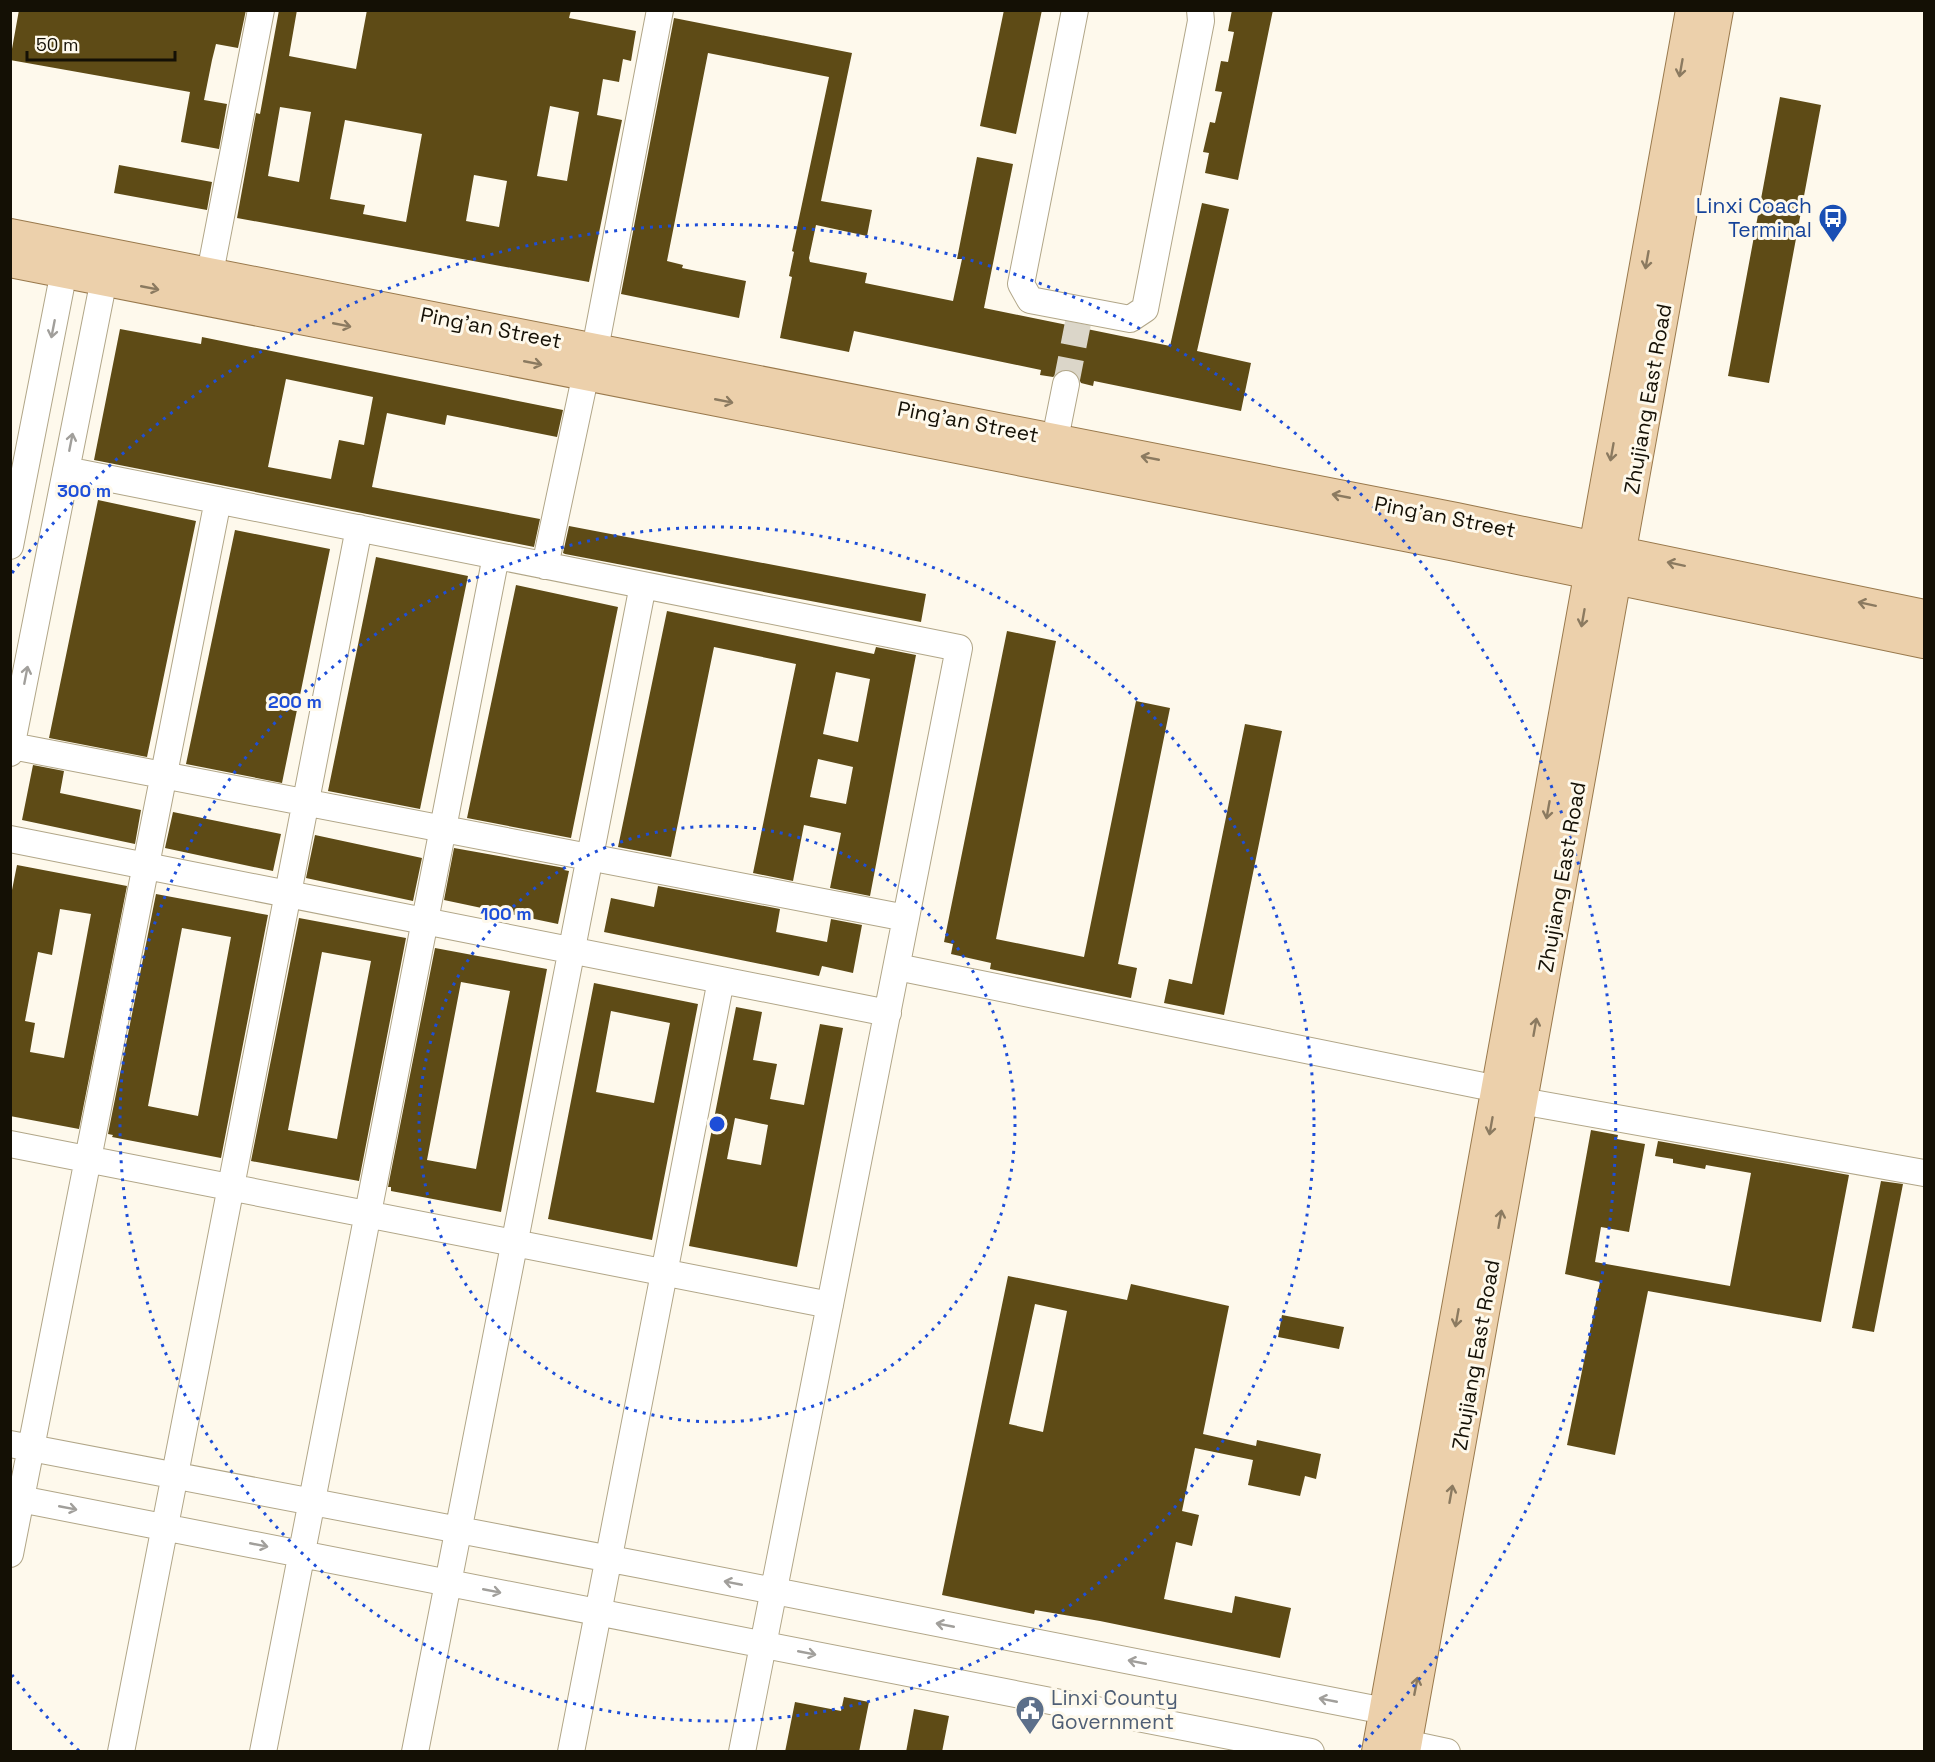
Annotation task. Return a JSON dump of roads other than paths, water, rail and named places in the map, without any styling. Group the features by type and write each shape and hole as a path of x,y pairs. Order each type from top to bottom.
{"main road":[{"name":"Zhujiang East Road","path":"1391,1739 1510,1095 1603,563 1692,10"},
{"name":"Zhujiang East Road","path":"1603,563 1718,10"},
{"name":"Ping'an Street","path":"10,235 210,273 591,361 1603,563 1924,616"},
{"name":"Ping'an Street","path":"10,261 104,279 1054,440 1603,563 1924,642"}],"street":[{"path":"210,273 261,10"},
{"path":"545,566 591,361 660,10"},
{"path":"1075,10 1021,284 1030,300 1079,316 1130,319 1145,309 1201,21 1200,10"},
{"path":"10,546 64,271"},
{"path":"104,279 11,749 164,775 906,918"},
{"path":"1054,440 1066,384"},
{"path":"66,470 959,648 742,1752"},
{"path":"10,1554 21,1446 88,1159 218,500"},
{"path":"121,1752 359,528"},
{"path":"263,1752 496,556"},
{"path":"416,1752 644,585"},
{"path":"10,839 888,1013"},
{"path":"897,967 1510,1095 1924,1173"},
{"path":"571,1752 721,980"},
{"path":"10,1144 830,1305"},
{"path":"21,1446 774,1591 1447,1752"},
{"path":"16,1498 1311,1752"}],"tunnel":[{"path":"1066,384 1078,323"}],"place":[{"name":"Linxi Coach Terminal","path":"1833,244"},
{"name":"Linxi County Government","path":"1030,1736"}]}
